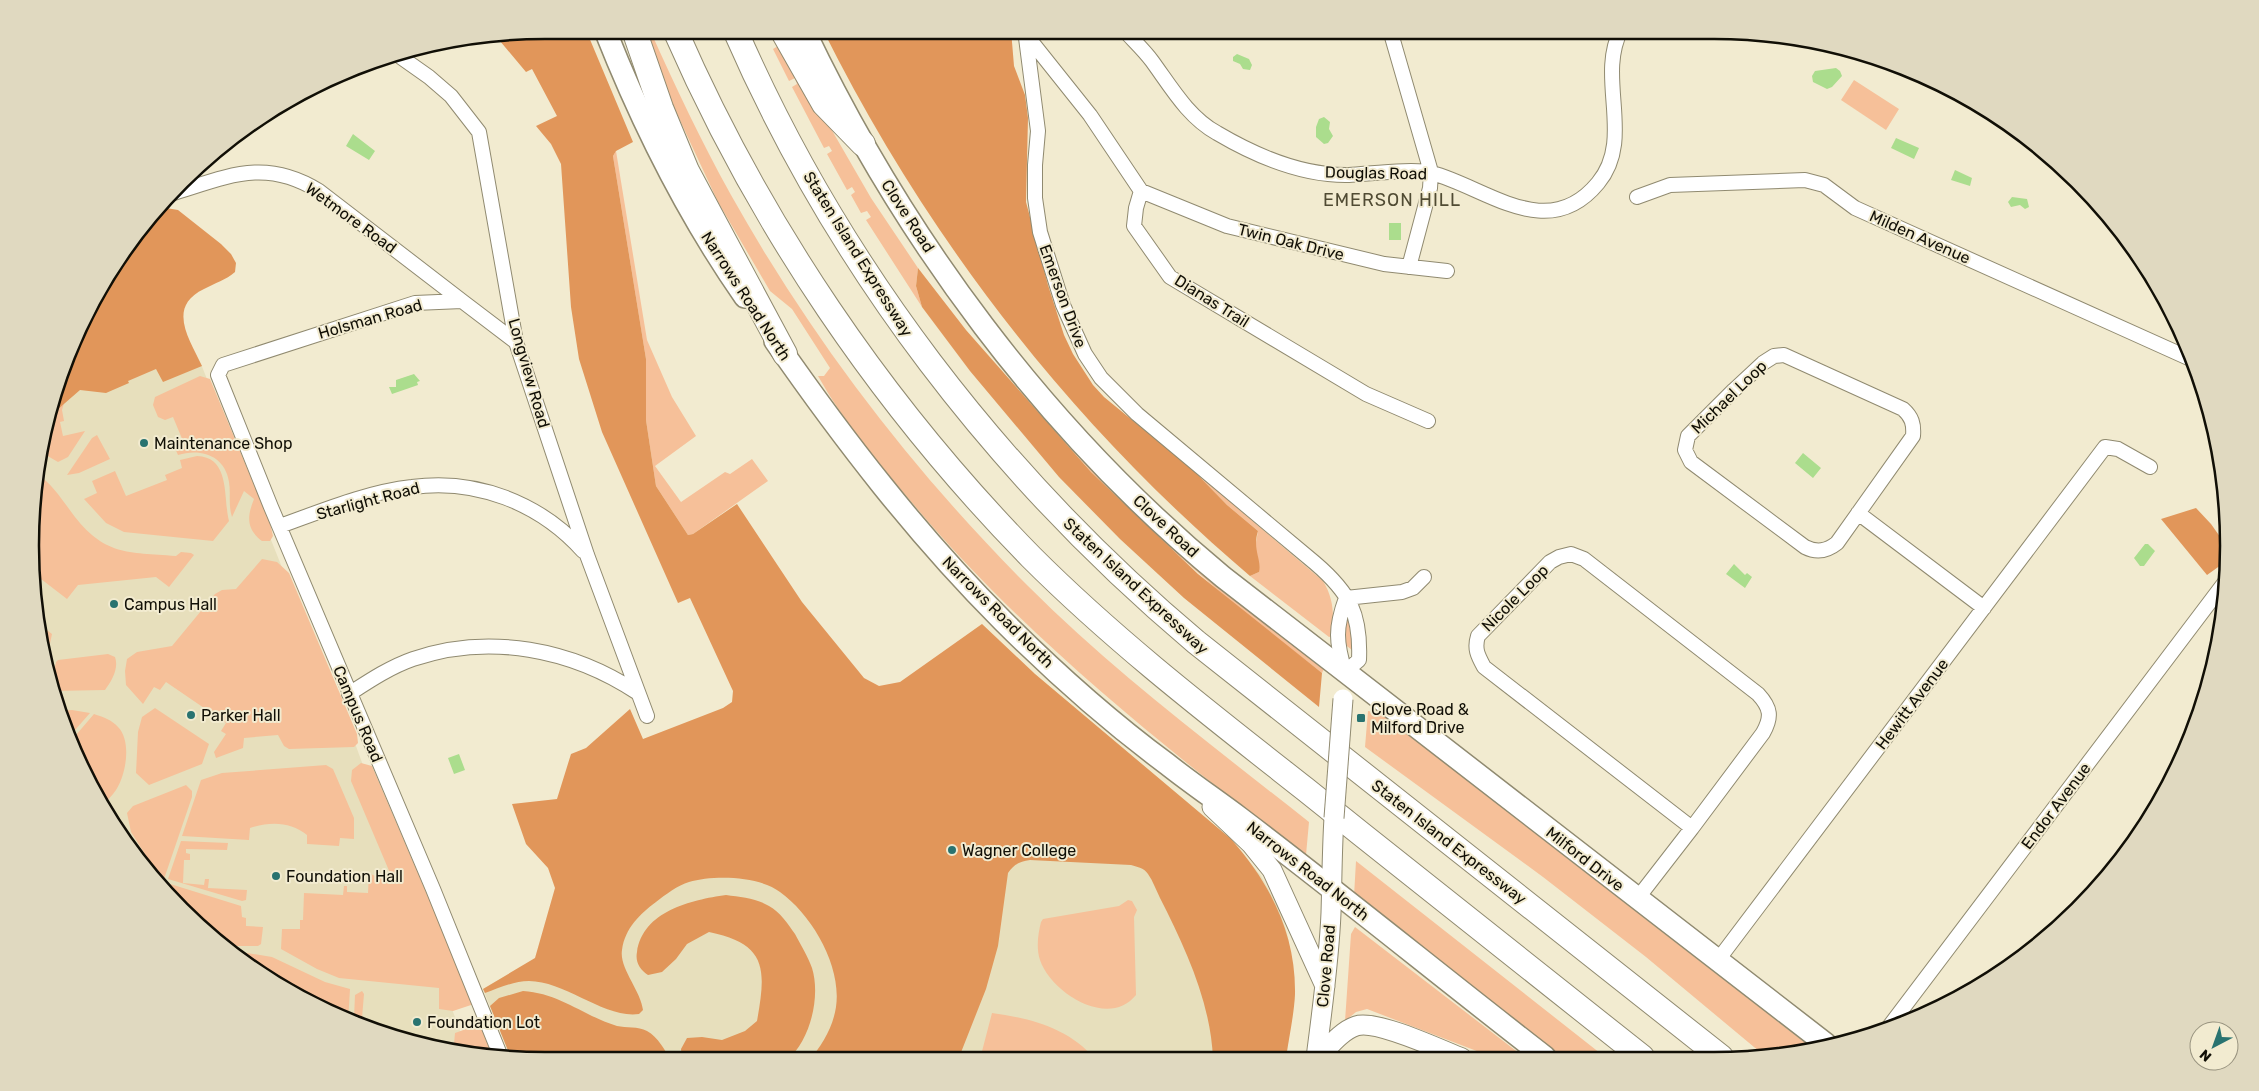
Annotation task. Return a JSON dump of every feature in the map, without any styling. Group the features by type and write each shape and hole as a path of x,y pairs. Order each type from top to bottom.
{"highway":[{"path":"637,39 661,108 687,171 785,354"},
{"path":"679,39 700,86 739,161 801,266 898,404 991,514 1069,594 1166,678 1636,1052"},
{"name":"Staten Island Expressway","path":"739,39 764,93 802,166 880,293 957,398 1051,506 1132,586 1196,642 1715,1052"},
{"path":"787,39 824,104 863,144"}],"main road":[{"name":"Narrows Road North","path":"609,39 643,115 700,226 732,278 875,478 953,568 1002,620 1068,682 1166,764 1239,817 1539,1052"},
{"name":"Clove Road","path":"809,39 863,144 919,235 966,302 1024,377 1080,441 1150,512 1197,555 1345,672 1330,867 1331,889 1325,986 1318,1052"},
{"name":"Milford Drive","path":"1345,672 1822,1041"},
{"path":"1166,764 1242,834 1272,870 1325,986"},
{"path":"1324,1052 1346,1032 1356,1026 1366,1024 1384,1028 1446,1052"}],"street":[{"name":"Emerson Drive","path":"1027,39 1038,131 1035,198 1040,232 1063,305 1085,354 1101,378 1137,414 1315,563 1338,585 1357,615 1360,644 1359,660 1345,672"},
{"path":"1031,39 1090,115 1141,191"},
{"name":"Douglas Road","path":"1132,39 1193,114 1214,132 1268,158 1317,172 1347,175 1431,172 1516,208 1532,211 1560,208 1586,195 1598,183 1612,154 1615,120 1611,65 1613,48 1617,39"},
{"path":"1393,39 1431,172 1430,188 1409,267"},
{"name":"Longview Road","path":"404,59 451,96 479,132 516,342 587,555 647,716"},
{"name":"Wetmore Road","path":"185,190 241,173 263,171 285,175 304,182 319,191 462,301"},
{"name":"Milden Avenue","path":"1637,196 1670,185 1805,180 1824,186 1855,208 2183,356"},
{"name":"Twin Oak Drive","path":"1141,191 1227,226 1384,264 1447,271"},
{"name":"Dianas Trail","path":"1141,191 1136,208 1134,226 1170,277 1366,394 1428,421"},
{"path":"462,301 516,342"},
{"name":"Holsman Road","path":"218,371 223,365 415,303 462,301"},
{"name":"Michael Loop","path":"1784,354 1903,409 1910,415 1914,426 1913,436 1858,513 1832,547 1827,550 1812,550 1690,462 1685,450 1688,436 1763,363 1774,356 1784,354"},
{"name":"Campus Road","path":"218,371 219,380 349,694 433,889 497,1050"},
{"name":"Hewitt Avenue","path":"1718,960 2105,447 2118,450 2150,467"},
{"name":"Starlight Road","path":"280,526 339,505 402,488 434,485 462,486 510,499 534,511 557,526 587,555"},
{"path":"1858,513 1984,608"},
{"name":"Nicole Loop","path":"1637,899 1692,828 1763,733 1769,722 1770,712 1766,702 1758,694 1584,559 1571,554 1559,557 1550,562 1478,636 1476,644 1477,655 1484,667 1692,828"},
{"path":"1345,672 1337,645 1341,614 1346,598 1402,592 1413,588 1424,577"},
{"name":"Endor Avenue","path":"1896,1018 2218,594"},
{"path":"349,694 382,673 413,659 473,647 503,646 562,656 593,668 638,693"}],"shaded area":[{"name":"Wagner College","path":"590,39 633,142 616,151 613,156 646,359 646,420 656,486 688,535 693,534 737,504 802,602 864,678 879,686 900,682 982,624 1035,674 1231,839 1258,873 1278,910 1291,951 1295,994 1287,1052 1212,1052 1202,996 1179,936 1150,877 1143,869 1131,865 1030,860 1012,867 1008,873 998,946 986,989 961,1052 816,1052 826,1036 835,1014 837,991 829,959 822,943 803,914 780,892 760,883 736,878 711,878 685,883 644,911 634,922 626,935 622,957 641,1003 643,1010 639,1014 613,1011 557,987 529,981 507,985 485,993 483,989 535,958 555,888 548,868 526,844 512,804 557,799 571,754 586,748 630,709 643,739 723,708 732,702 733,691 690,598 678,603 602,432 579,359 571,307 561,164 551,144 536,126 557,116 532,69 526,72 500,41"},
{"path":"647,39 654,39 709,154 762,248 830,351 904,449 985,542 1061,618 1165,708 1309,822 1306,855 1302,854 1249,813 1095,686 999,597 952,549 908,498 849,424 828,393 818,376 824,376 830,368 792,309 770,291 718,202 670,99"},
{"path":"775,39 779,39 871,198 918,268 916,286 922,307 866,220 871,217 867,211 861,213 851,195 855,192 852,187 847,190 827,154 832,151 829,146 824,148 792,87 797,84 795,78 789,81 773,49 778,46"},
{"path":"828,39 1012,39 1014,66 1025,95 1028,118 1026,202 1048,285 1064,335 1073,354 1093,385 1104,397 1193,470 1227,505 1258,531 1256,549 1260,568 1259,572 1250,576 1185,518 1123,456 1064,392 1009,325 957,255 909,183 864,108"},
{"path":"1237,54 1249,59 1252,65 1250,70 1243,69 1240,64 1233,61 1233,57"},
{"path":"1836,68 1842,76 1832,87 1827,89 1813,82 1812,76 1815,71"},
{"path":"1854,80 1899,109 1886,130 1841,100"},
{"path":"1324,117 1330,122 1329,129 1333,136 1328,143 1324,144 1316,137 1316,127 1319,119"},
{"path":"353,134 375,151 369,160 346,146"},
{"path":"1896,138 1919,148 1914,159 1891,148"},
{"path":"616,151 647,340 672,397 696,436 655,466 681,502 725,472 730,474 752,459 768,481 693,534 688,535 656,486 646,420 646,359 613,156"},
{"path":"1955,170 1972,178 1970,186 1951,180"},
{"path":"2012,197 2027,199 2029,207 2025,209 2020,205 2011,207 2008,202"},
{"path":"168,208 178,210 221,244 231,254 236,263 235,272 193,296 186,305 184,324 187,335 202,366 163,382 156,369 106,393 80,390 57,410 77,352 107,292 143,237 165,211"},
{"path":"1389,223 1401,223 1401,240 1389,240"},
{"path":"138,244 201,364 283,570 333,683 460,1031 482,1048 447,1043 414,1035 352,1014 292,984 237,948 187,904 143,854 107,799 77,739 56,677 43,612 39,546 43,479 56,414 77,352 107,292"},
{"path":"918,268 966,330 1091,472 1198,574 1322,673 1319,707 1184,598 1120,539 1059,477 970,371 922,307 916,286"},
{"path":"414,374 420,381 417,382 418,385 392,394 389,387 396,387 396,380"},
{"path":"200,376 210,379 270,523 273,536 270,541 262,541 253,532 249,522 254,499 244,491 232,517 229,482 227,473 222,465 217,460 203,453 195,452 178,455 174,446 183,441 173,417 165,420 158,417 153,405 155,397"},
{"path":"1022,391 1208,577 1324,669 1322,673 1236,606 1161,540 1091,472"},
{"path":"64,403 62,410 64,421 60,422 63,436 85,431 68,457 58,462 47,455 58,407"},
{"path":"97,435 110,459 79,473 67,475 92,438"},
{"path":"1803,453 1821,468 1813,478 1795,463"},
{"path":"197,456 208,458 216,463 224,481 229,521 213,541 124,532 106,523 84,499 97,493 92,481 115,471 126,496 167,480 165,475 182,468 180,460"},
{"path":"1193,470 1323,581 1332,607 1332,636 1329,637 1250,576 1259,572 1255,548 1258,531 1227,505"},
{"path":"43,479 60,496 84,527 106,544 118,549 144,554 176,556 181,552 194,555 169,587 156,577 78,585 67,599 41,579 39,546"},
{"path":"2196,508 2220,536 2219,566 2207,575 2161,519"},
{"path":"2145,544 2148,544 2155,551 2144,566 2140,566 2134,558"},
{"path":"262,559 277,562 289,573 357,734 358,743 354,747 289,749 284,746 278,735 244,738 243,748 216,758 214,752 226,734 221,731 226,723 166,682 160,690 154,687 143,704 126,685 125,671 127,659 137,652 172,646 215,594 222,590 236,589"},
{"path":"1734,564 1745,575 1747,573 1752,577 1745,588 1726,574"},
{"path":"1348,612 1353,634 1352,650 1343,643 1345,615"},
{"name":"Wagner College","path":"982,624 1035,674 1231,839 1261,876 1278,907 1287,933 1293,966 1295,996 1287,1052 508,1051 483,989 548,951"},
{"path":"46,629 52,634 49,648"},
{"path":"108,654 115,657 116,666 112,679 105,690 60,691 54,670 58,660"},
{"path":"155,708 209,744 202,764 149,785 136,773 138,732 142,717"},
{"path":"67,710 72,710 90,713 74,731"},
{"path":"1368,711 1380,713 1807,1044 1758,1050 1646,957 1543,877 1365,747"},
{"path":"94,714 116,725 122,733 126,749 125,767 120,784 107,800 91,770 76,735"},
{"path":"459,754 465,770 454,774 448,758"},
{"path":"361,763 372,766 474,1004 453,1011 439,1009 439,988 339,978 317,969 281,949 282,929 300,929 300,920 303,920 304,893 343,895 344,886 347,886 347,892 368,893 369,873 377,877 390,873 351,781 352,770"},
{"path":"326,765 333,769 354,818 354,839 340,838 339,846 307,844 307,835 294,827 280,824 266,824 250,828 249,840 182,836 201,780 222,773"},
{"path":"186,785 192,791 192,797 164,879 151,863 131,832 127,813 133,806"},
{"path":"181,841 228,843 227,850 186,849 186,853 190,854 190,860 184,860 183,883 204,885 205,879 209,879 208,888 247,890 246,900 242,901 168,879"},
{"path":"1356,861 1599,1052 1555,1052 1354,896"},
{"path":"168,883 241,906 242,917 246,918 246,926 263,927 261,944 258,946 235,946 187,904"},
{"path":"726,895 759,901 777,912 795,934 812,968 815,992 812,1018 802,1042 795,1052 681,1052 687,1038 702,1037 722,1040 745,1031 757,1021 762,987 758,962 752,952 743,944 728,937 709,932 687,944 676,959 662,972 648,975 640,968 637,962 637,952 641,938 649,926 671,910 698,900"},
{"path":"1128,900 1132,901 1137,910 1134,917 1136,995 1125,1005 1111,1009 1097,1008 1082,1003 1068,995 1046,972 1038,951 1038,936 1041,922 1043,919 1119,906"},
{"path":"1355,927 1518,1052 1479,1052 1367,1009 1356,1012 1345,1021 1351,934"},
{"path":"244,953 272,957 325,982 350,989 349,1012 292,984"},
{"path":"362,991 364,994 362,1018 354,1015 355,995"},
{"path":"523,991 548,996 605,1022 617,1026 643,1029 658,1040 666,1052 508,1051 490,1006 499,998"},
{"path":"992,1013 1048,1026 1073,1039 1089,1052 982,1052"},
{"path":"480,1024 489,1049 454,1044 455,1033"}],"place":[{"name":"Maintenance Shop","path":"144,443"},
{"name":"Campus Hall","path":"114,604"},
{"name":"Parker Hall","path":"191,715"},
{"name":"Clove Road & Milford Drive","path":"1361,718"},
{"name":"Wagner College","path":"952,850"},
{"name":"Foundation Hall","path":"276,876"},
{"name":"Foundation Lot","path":"417,1022"}],"district":[{"name":"EMERSON HILL","path":"1392,200"}]}
